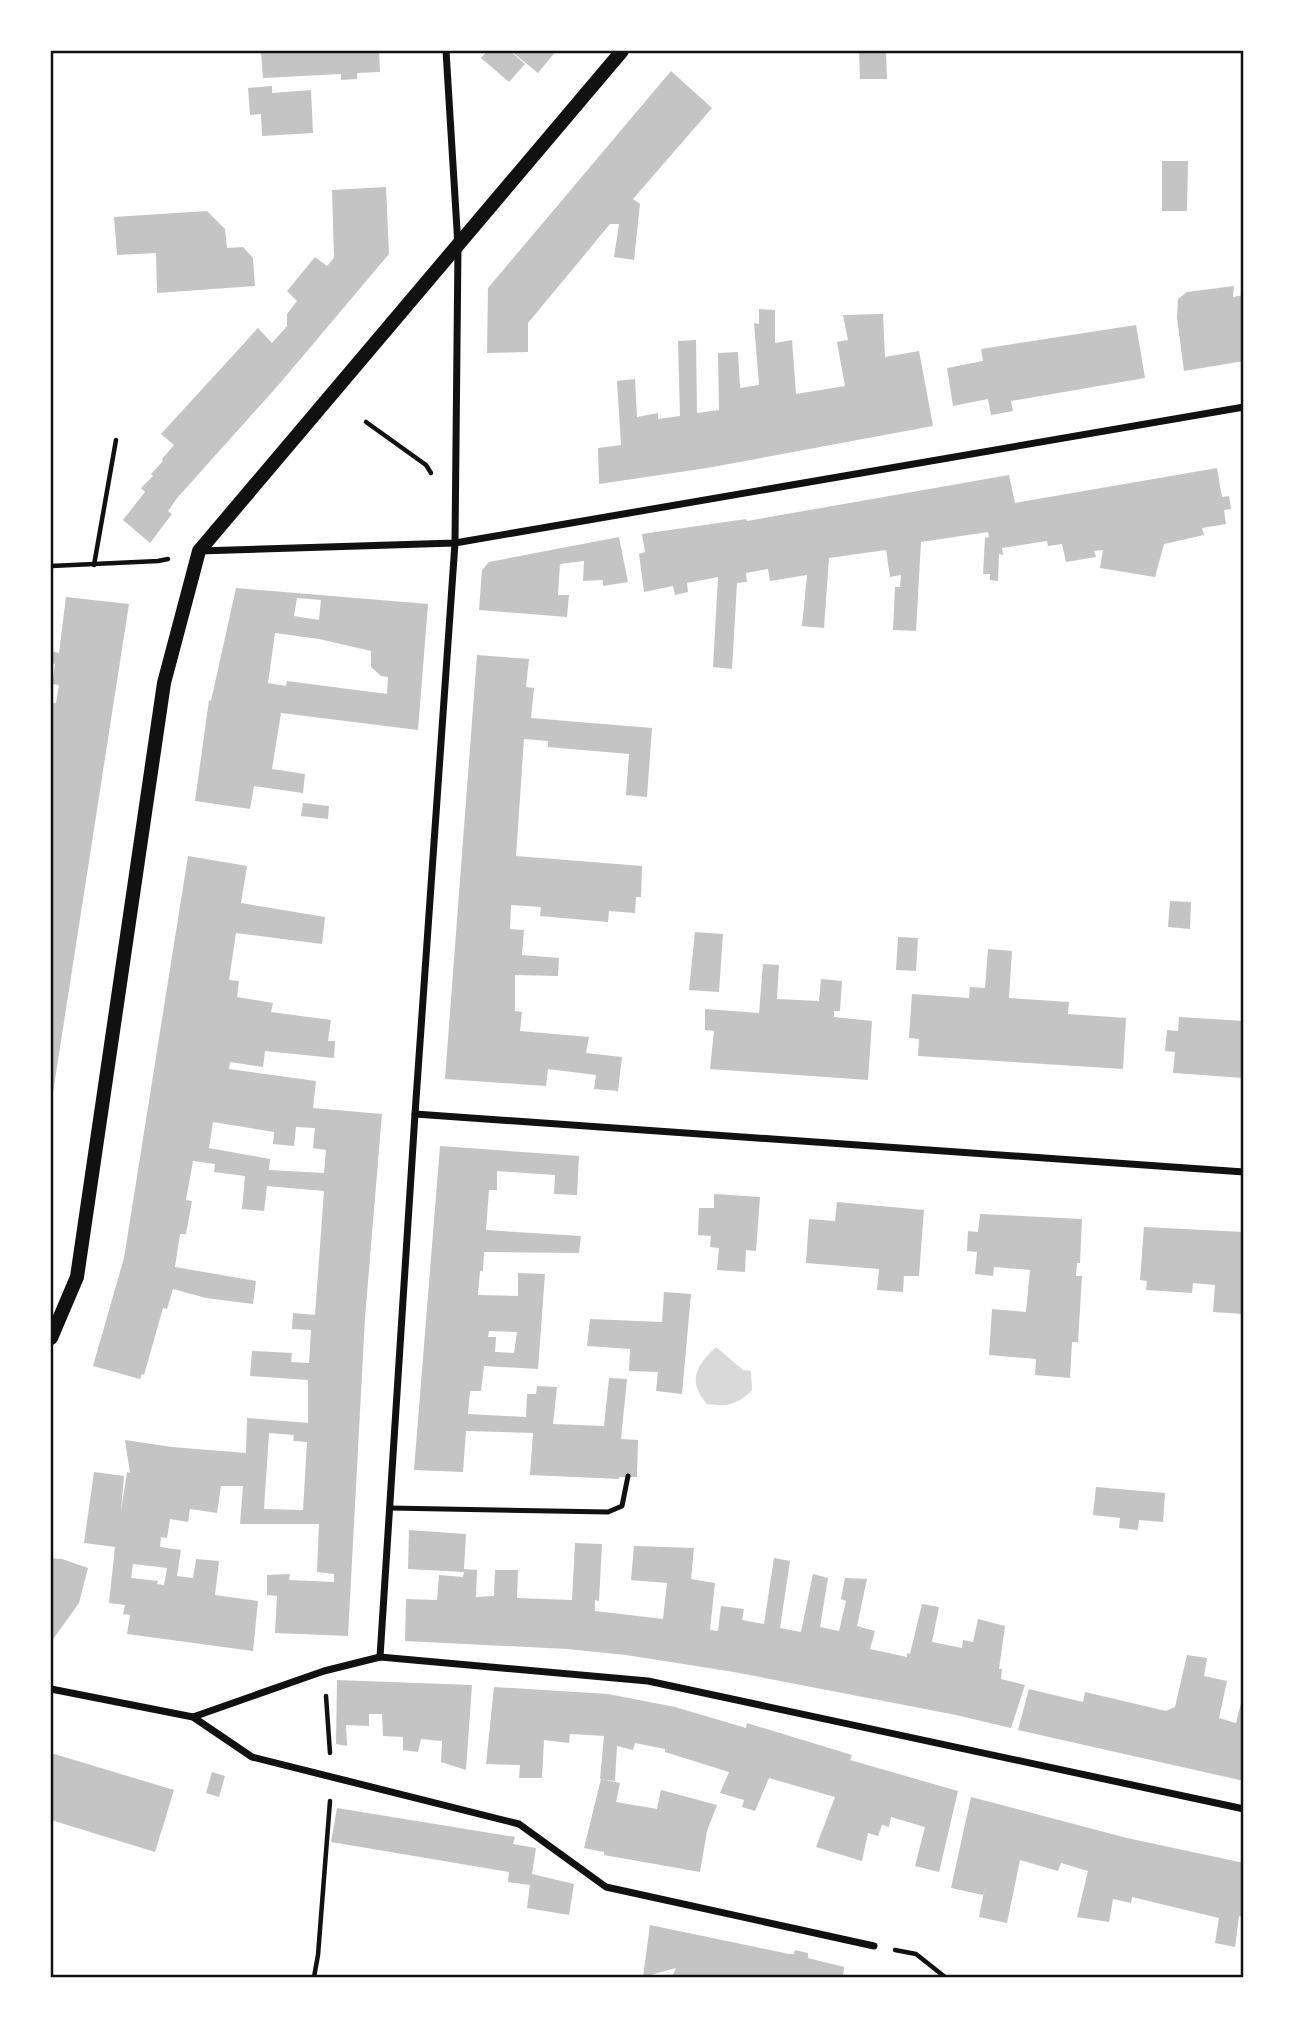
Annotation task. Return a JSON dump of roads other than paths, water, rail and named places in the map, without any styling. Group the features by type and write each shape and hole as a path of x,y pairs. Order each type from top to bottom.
{"main road":[{"path":"51,1338 77,1277 164,683 199,551 622,51"}],"street":[{"path":"380,1657 455,543 458,246 446,51"},
{"path":"199,551 455,543 1244,407"},
{"path":"415,1114 1244,1172"},
{"path":"193,1717 324,1671 380,1657 648,1681 1244,1809"},
{"path":"51,1689 193,1717 252,1757 519,1824 606,1887 874,1946"}],"lane":[{"path":"390,1508 608,1512 622,1506 628,1476"}]}
